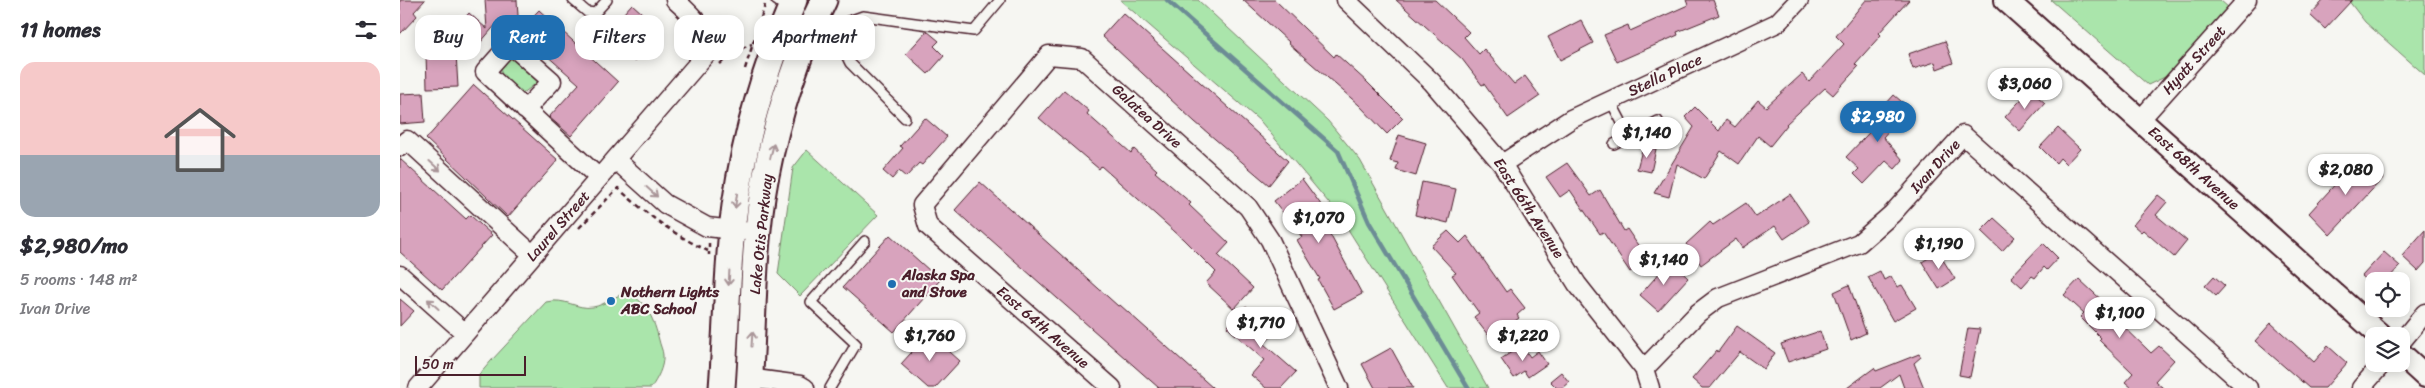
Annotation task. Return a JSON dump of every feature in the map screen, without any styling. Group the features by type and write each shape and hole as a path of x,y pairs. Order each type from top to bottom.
{"main road":[{"name":"Lake Otis Parkway","path":"722,388 732,230 742,164 758,92 804,11"},
{"name":"Lake Otis Parkway","path":"749,383 759,233 765,180 804,11"},
{"path":"727,313 738,364 741,373 749,383"}],"street":[{"name":"Laurel Street","path":"418,388 707,53 707,38 694,17 675,0"},
{"name":"East 66th Avenue","path":"1348,0 1432,82 1502,164 1577,284 1644,368 1650,388"},
{"name":"Stella Place","path":"1502,164 1571,118 1777,23 1799,0"},
{"name":"East 68th Avenue","path":"2006,0 2372,327"},
{"name":"Hyatt Street","path":"2140,119 2247,0"},
{"name":"Galatea Drive","path":"928,226 922,205 1049,55 1082,58 1248,207 1270,240 1340,388"},
{"path":"525,110 599,178"},
{"name":"Ivan Drive","path":"1644,368 1698,313 1718,298 1859,243 1892,214 1963,135 2248,388"},
{"path":"400,148 407,140 533,254"},
{"path":"616,160 665,204 707,227 759,233"},
{"name":"East 64th Avenue","path":"928,226 1112,388"},
{"path":"400,275 465,333"},
{"path":"2410,331 2425,313"},
{"path":"2410,362 2425,376"},
{"path":"2360,388 2375,372"},
{"path":"749,383 800,385 805,388"}],"lane":[{"path":"573,0 587,12 595,13 607,0"},
{"path":"804,11 863,16 974,31 1000,0"},
{"path":"804,11 850,63 906,118"},
{"path":"1610,100 1629,136"},
{"path":"1614,144 1658,121"},
{"path":"830,388 856,344 811,302 865,241"}],"path":[{"path":"576,231 618,188 637,206 689,242 708,250"}],"green space":[{"path":"1120,0 1198,0 1328,121 1360,160 1488,388 1448,388 1339,215 1261,122"},
{"path":"2051,0 2220,0 2229,8 2165,77 2148,85"},
{"path":"2348,0 2425,0 2425,75 2365,22"},
{"path":"508,60 517,60 528,66 538,82 522,94 501,75 501,69"},
{"path":"807,150 878,215 800,296 778,274 793,168"},
{"path":"629,293 646,307 655,326 663,352 658,377 651,388 479,388 479,375 546,302 559,301 581,307 593,307 619,295"}],"building":[{"path":"400,0 425,0 414,12 416,15 415,18 400,34"},
{"path":"485,0 517,0 518,15 491,15 491,30 481,42 481,24 487,29"},
{"path":"1243,0 1275,0 1334,57 1336,54 1367,82 1403,118 1387,134 1359,105 1288,43"},
{"path":"1396,0 1435,0 1469,32 1464,37 1479,54 1484,49 1514,84 1525,76 1540,96 1508,118 1484,84 1482,85 1462,59"},
{"path":"1686,0 1713,0 1719,15 1677,32 1678,35 1617,62 1604,35 1628,25 1630,31 1688,5"},
{"path":"1866,0 1909,0 1879,33 1881,35 1855,64 1858,67 1833,95 1825,88 1786,124 1770,146 1758,136 1739,164 1721,151 1704,179 1677,164 1669,197 1654,193 1694,127 1685,117 1695,107 1719,131 1726,120 1735,127 1758,100 1766,107 1802,74 1809,82 1844,44 1836,36"},
{"path":"2324,0 2352,0 2325,29 2310,15"},
{"path":"632,4 644,15 622,15"},
{"path":"539,10 544,15 534,15"},
{"path":"1123,13 1288,161 1269,185 1195,122 1102,36"},
{"path":"1581,20 1593,43 1560,60 1548,37"},
{"path":"927,31 939,41 934,46 944,56 928,74 906,54"},
{"path":"565,34 575,43 575,60 594,60 618,82 571,136 549,117 579,84 552,60 565,60"},
{"path":"1945,41 1953,63 1937,69 1935,62 1913,69 1908,54"},
{"path":"426,60 456,60 458,87 427,88"},
{"path":"474,85 558,160 508,217 426,139"},
{"path":"1064,90 1089,111 1087,114 1131,153 1134,149 1157,170 1155,172 1191,203 1189,205 1229,243 1218,255 1253,288 1234,309 1206,283 1216,272 1183,239 1101,166 1099,169 1039,118"},
{"path":"2030,90 2045,103 2020,131 2005,117"},
{"path":"423,93 425,122 400,124 400,94"},
{"path":"1894,95 1909,108 1883,137 1903,160 1895,169 1886,161 1864,184 1854,174 1859,169 1846,157 1881,120 1876,115"},
{"path":"925,118 947,137 922,165 919,163 906,177 899,171 892,179 883,171 903,148 900,146"},
{"path":"2058,128 2080,149 2066,164 2060,158 2056,163 2040,147"},
{"path":"1399,135 1426,143 1416,176 1396,170 1398,163 1390,161"},
{"path":"1643,146 1656,149 1651,172 1637,169"},
{"path":"2360,157 2383,178 2330,235 2309,213"},
{"path":"400,159 466,219 470,215 492,235 442,290 400,252"},
{"path":"1567,163 1591,196 1600,190 1624,231 1627,229 1648,260 1630,272 1603,232 1600,234 1570,190 1560,197 1546,177"},
{"path":"1302,179 1322,206 1317,210 1362,294 1334,309 1318,280 1320,279 1297,240 1302,237 1274,201"},
{"path":"980,182 1213,388 1159,388 981,231 980,233 955,210"},
{"path":"1422,182 1456,189 1448,223 1415,215"},
{"path":"1790,194 1809,222 1784,239 1775,226 1742,248 1736,239 1701,265 1686,244 1710,222 1713,225 1746,203 1756,217"},
{"path":"2158,195 2167,202 2156,215 2187,241 2174,257 2143,230 2141,232 2133,225"},
{"path":"1994,218 2015,237 2002,251 1981,231"},
{"path":"2425,230 2425,263 2418,271 2402,256"},
{"path":"1448,231 1460,243 1467,236 1506,292 1510,289 1525,308 1517,315 1519,318 1491,339 1474,317 1479,313 1452,275 1456,273 1431,246"},
{"name":"Alaska Spa and Stove","path":"890,235 940,280 894,332 843,287"},
{"path":"2043,243 2058,258 2047,270 2044,267 2035,278 2032,276 2022,287 2011,277"},
{"path":"1938,252 1955,279 1939,289 1922,262"},
{"path":"2384,252 2400,266 2394,272 2366,272"},
{"path":"1670,261 1688,278 1658,311 1640,295"},
{"path":"1880,271 1884,280 1891,276 1897,287 1902,285 1916,308 1893,321 1868,277"},
{"path":"2214,276 2225,286 2216,296 2205,286"},
{"path":"2079,279 2107,305 2105,308 2151,353 2159,346 2174,360 2155,381 2163,388 2132,388 2125,382 2133,373 2099,340 2101,338 2080,317 2084,313 2064,295"},
{"path":"1849,285 1866,333 1851,340 1834,292"},
{"path":"400,299 414,311 400,326"},
{"path":"1246,306 1275,332 1264,344 1296,372 1281,388 1266,388 1251,375 1264,360 1227,327"},
{"path":"2271,323 2314,362 2328,346 2347,363 2325,388 2309,388 2255,341"},
{"path":"1737,326 1775,353 1764,369 1740,352 1710,388 1702,388 1692,379 1717,350 1718,352"},
{"path":"1968,328 1980,329 1970,377 1959,375"},
{"path":"1820,331 1826,349 1788,362 1781,344"},
{"path":"929,333 960,361 935,388 928,388 901,364"},
{"path":"1522,345 1530,357 1538,351 1547,364 1528,377 1524,371 1514,378 1501,359"},
{"path":"1391,348 1413,388 1375,388 1362,364"},
{"path":"1919,354 1921,357 1914,363 1924,388 1904,388 1899,374 1880,388 1847,388 1874,368 1876,371"},
{"path":"1561,372 1569,382 1562,388 1557,388 1550,381"}],"waterway":[{"path":"1167,0 1338,151 1369,222 1468,388"}],"place":[{"name":"Alaska Spa and Stove","path":"892,284"},
{"name":"Nothern Lights ABC School","path":"611,301"}]}
